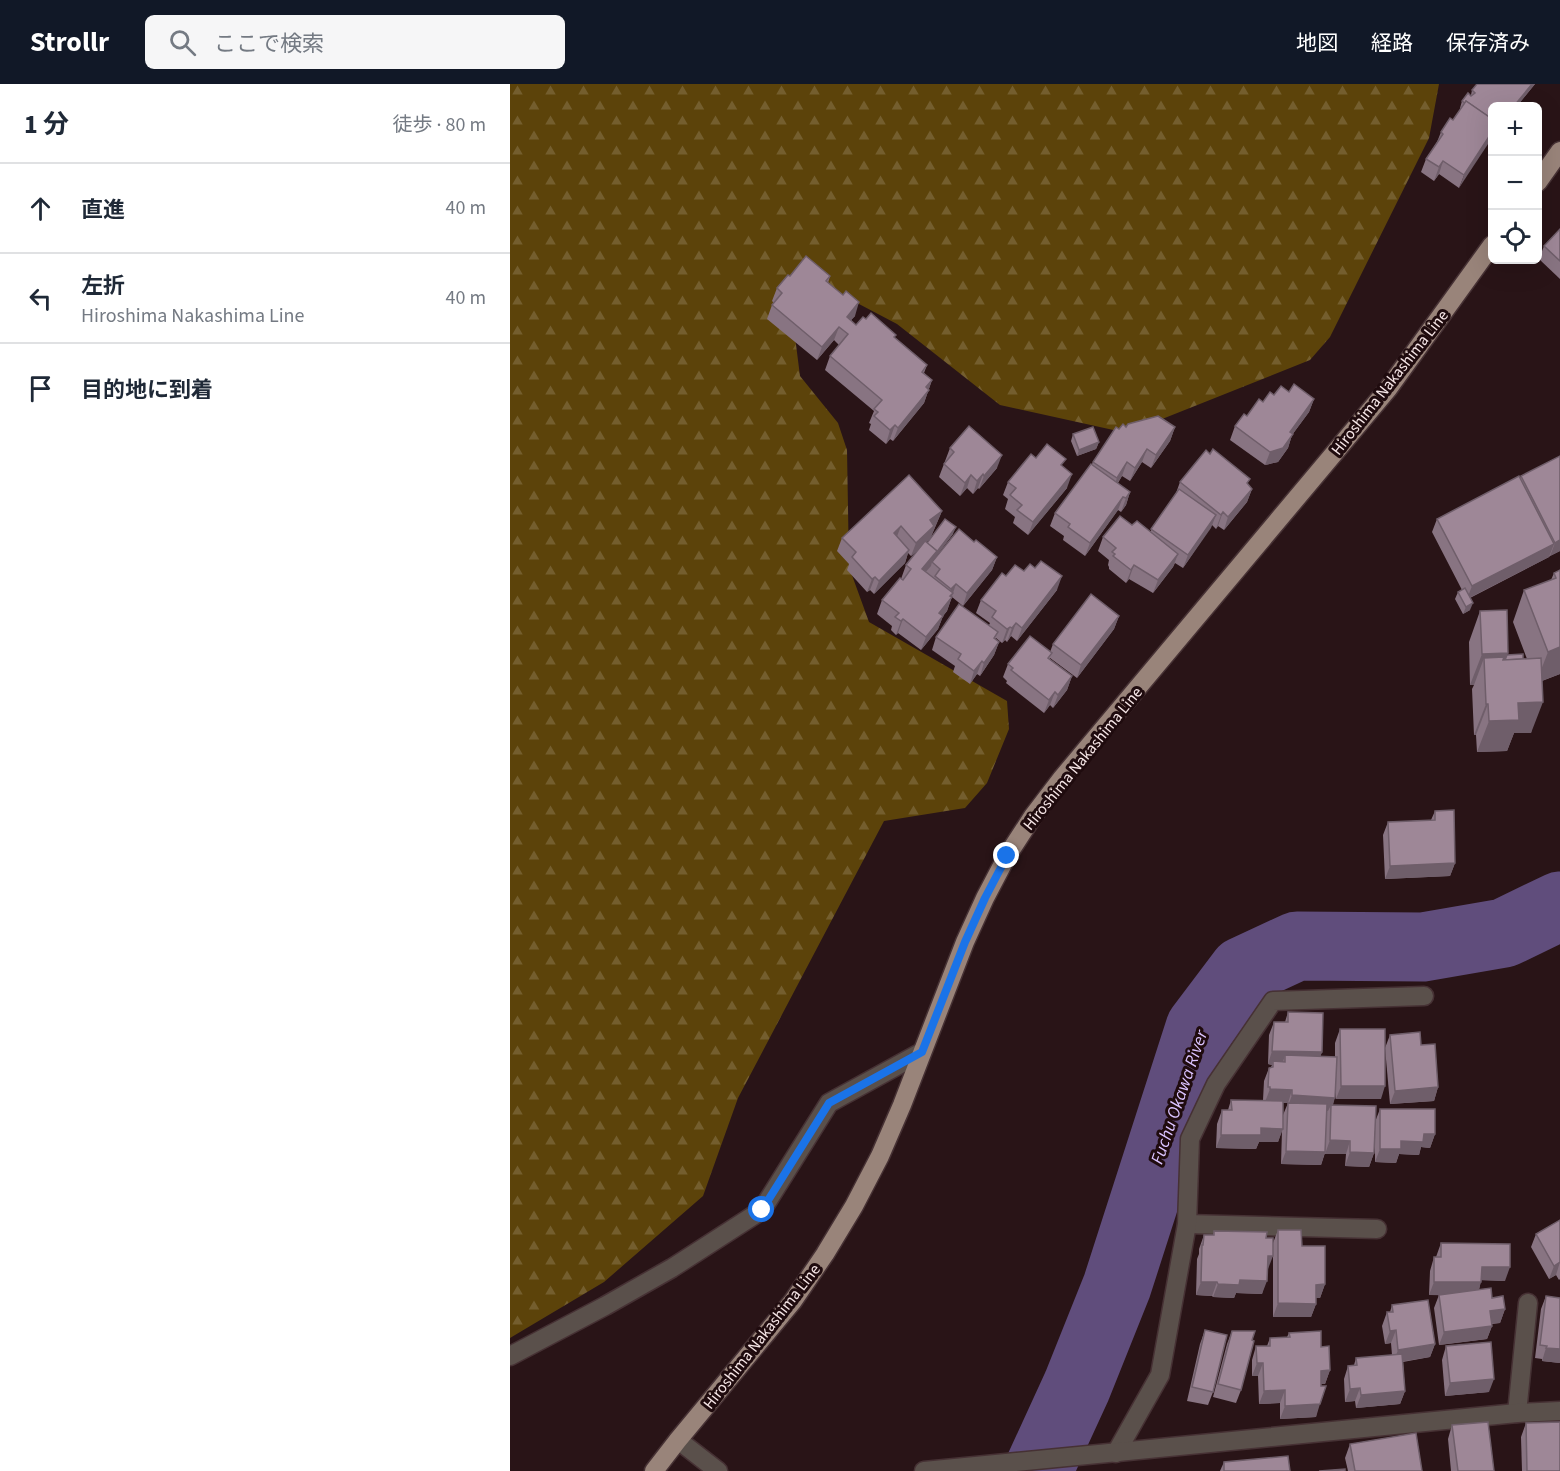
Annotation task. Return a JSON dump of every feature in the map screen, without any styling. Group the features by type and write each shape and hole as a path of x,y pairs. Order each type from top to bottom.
{"main road":[{"path":"1542,176 1560,151"},
{"name":"Hiroshima Nakashima Line","path":"654,1471 793,1300 825,1254 854,1206 880,1156 902,1105 965,942 985,898 1007,856 1033,816 1062,777 1388,389 1488,251"}],"street":[{"path":"1116,1453 1160,1375 1187,1224 1190,1139 1216,1084 1273,1001 1424,996"},
{"path":"510,1356 663,1273 762,1210 829,1103 922,1052"},
{"path":"1187,1224 1377,1229"},
{"path":"1517,1413 1528,1303"},
{"path":"924,1471 1517,1413 1560,1411"},
{"path":"678,1440 718,1471"}],"green space":[{"path":"510,84 1439,84 1429,138 1330,337 1310,360 1127,433 1000,405 897,324 840,294 793,321 800,376 838,423 847,450 849,567 869,622 1007,701 1009,729 987,783 965,808 884,821 738,1098 703,1196 604,1282 510,1338"}],"building":[{"path":"1477,84 1532,84 1517,102 1488,102 1488,116 1466,101 1465,103 1462,101 1468,93 1471,96 1475,93 1472,90"},
{"path":"1466,101 1488,116 1488,138 1464,175 1443,161 1439,167 1426,159 1443,134 1441,132 1450,118 1453,120"},
{"path":"1560,229 1560,261 1544,246"},
{"path":"806,256 830,276 826,281 843,295 846,291 859,302 847,317 856,325 863,317 866,319 871,313 896,335 894,337 927,365 922,372 932,380 926,387 929,390 898,428 895,425 890,430 874,416 878,412 874,409 882,400 830,356 848,334 839,327 822,347 772,305 782,293 777,288"},
{"path":"1294,384 1314,399 1290,432 1293,434 1283,448 1270,452 1235,426 1244,414 1247,416 1259,399 1263,402 1270,392 1274,395 1281,386 1289,392"},
{"path":"1158,416 1175,427 1156,455 1147,449 1135,468 1127,462 1117,478 1093,462 1116,427 1119,429 1123,424 1126,427 1128,424"},
{"path":"969,426 1002,455 984,476 983,474 977,481 971,475 965,483 944,464 954,452 950,448"},
{"path":"1093,427 1099,442 1079,450 1073,434"},
{"path":"1047,444 1066,459 1061,465 1072,474 1033,522 1017,510 1022,505 1010,495 1016,488 1008,482 1031,454 1036,458"},
{"path":"1213,449 1250,479 1247,483 1252,489 1228,517 1223,512 1221,515 1180,482 1206,450 1210,454"},
{"path":"1560,456 1560,540 1555,543 1521,476"},
{"path":"1091,464 1130,492 1126,498 1123,497 1090,543 1068,527 1070,524 1055,513"},
{"path":"909,475 942,511 930,520 934,526 916,543 901,526 894,533 909,550 879,581 875,577 872,579 852,557 856,552 842,538"},
{"path":"1519,476 1554,544 1472,586 1437,519"},
{"path":"1179,489 1216,515 1188,555 1151,529"},
{"path":"1120,516 1132,525 1137,521 1178,554 1158,580 1134,565 1131,570 1113,556 1115,554 1112,552 1116,548 1103,537"},
{"path":"945,519 956,527 936,553 937,551 927,543"},
{"path":"959,529 997,557 967,593 956,584 951,589 935,576 940,569 932,562"},
{"path":"925,541 937,551 922,569 953,593 939,613 943,616 926,637 903,619 901,621 895,617 899,613 882,600 900,578 903,580 911,569 906,565"},
{"path":"1041,561 1062,576 1022,628 1016,623 1012,628 1007,629 992,617 996,611 981,600 1002,573 1006,576 1015,565 1024,571 1030,564 1035,568"},
{"path":"1560,570 1560,647 1548,652 1524,590 1556,578 1554,573"},
{"path":"1465,588 1473,603 1466,607 1458,592"},
{"path":"1091,594 1119,616 1081,665 1053,644"},
{"path":"959,604 998,632 994,638 999,642 984,663 982,661 974,671 958,659 961,654 936,637"},
{"path":"1507,610 1508,653 1482,654 1480,611"},
{"path":"1030,636 1052,653 1048,658 1072,676 1058,695 1055,692 1049,700 1011,670 1013,668 1008,664"},
{"path":"1523,654 1523,659 1505,660 1507,655"},
{"path":"1504,657 1503,660 1541,658 1543,702 1518,703 1519,720 1489,721 1484,658"},
{"path":"1454,810 1455,863 1390,866 1388,822 1435,820 1435,811"},
{"path":"1288,1012 1323,1013 1322,1052 1272,1051 1274,1022 1288,1022"},
{"path":"1340,1029 1385,1029 1385,1086 1341,1086"},
{"path":"1420,1032 1421,1045 1435,1044 1438,1087 1395,1091 1390,1035"},
{"path":"1285,1055 1337,1057 1335,1098 1292,1095 1292,1090 1270,1089 1268,1087 1269,1068 1273,1067 1273,1061 1285,1062"},
{"path":"1231,1100 1283,1101 1283,1129 1261,1128 1261,1135 1221,1135 1222,1110 1232,1110"},
{"path":"1288,1103 1327,1104 1325,1152 1286,1151"},
{"path":"1331,1105 1376,1106 1374,1153 1350,1152 1350,1141 1330,1140"},
{"path":"1380,1109 1435,1109 1435,1134 1424,1134 1423,1142 1401,1141 1401,1149 1380,1149"},
{"path":"1560,1220 1560,1262 1554,1266 1536,1234"},
{"path":"1278,1230 1301,1230 1302,1246 1325,1246 1325,1284 1316,1285 1316,1304 1278,1303"},
{"path":"1214,1231 1267,1232 1266,1238 1273,1238 1273,1256 1268,1256 1267,1281 1240,1280 1239,1285 1201,1282 1204,1235 1214,1235"},
{"path":"1441,1243 1510,1244 1510,1267 1482,1267 1481,1282 1434,1282 1434,1257 1441,1257"},
{"path":"1491,1288 1492,1298 1503,1296 1505,1309 1490,1311 1492,1326 1444,1332 1439,1295"},
{"path":"1546,1296 1560,1298 1560,1349 1540,1345"},
{"path":"1428,1300 1435,1344 1398,1350 1396,1330 1390,1331 1387,1312 1393,1312 1392,1305"},
{"path":"1205,1330 1227,1335 1213,1392 1192,1387"},
{"path":"1232,1331 1255,1331 1241,1390 1218,1384"},
{"path":"1321,1331 1321,1347 1329,1346 1330,1370 1321,1371 1321,1386 1326,1386 1320,1404 1285,1406 1285,1390 1264,1391 1263,1363 1257,1363 1256,1346 1270,1346 1270,1338 1290,1337 1289,1333"},
{"path":"1491,1342 1494,1379 1450,1383 1446,1346"},
{"path":"1402,1354 1405,1391 1361,1395 1360,1388 1350,1389 1348,1366 1357,1365 1356,1358"},
{"path":"1488,1422 1494,1471 1458,1471 1452,1425"},
{"path":"1560,1422 1560,1471 1527,1471 1526,1423"},
{"path":"1416,1433 1422,1471 1355,1471 1350,1444"},
{"path":"1288,1456 1290,1471 1224,1471 1224,1462"},
{"path":"1345,1469 1345,1471 1319,1471"}],"waterway":[{"name":"Fuchu Okawa River","path":"1038,1471 1077,1386 1117,1286 1200,1028 1243,971 1297,946 1423,947 1504,933 1560,906"}],"route":[{"path":"762,1210 829,1103 922,1052 965,942 1007,856"}]}
